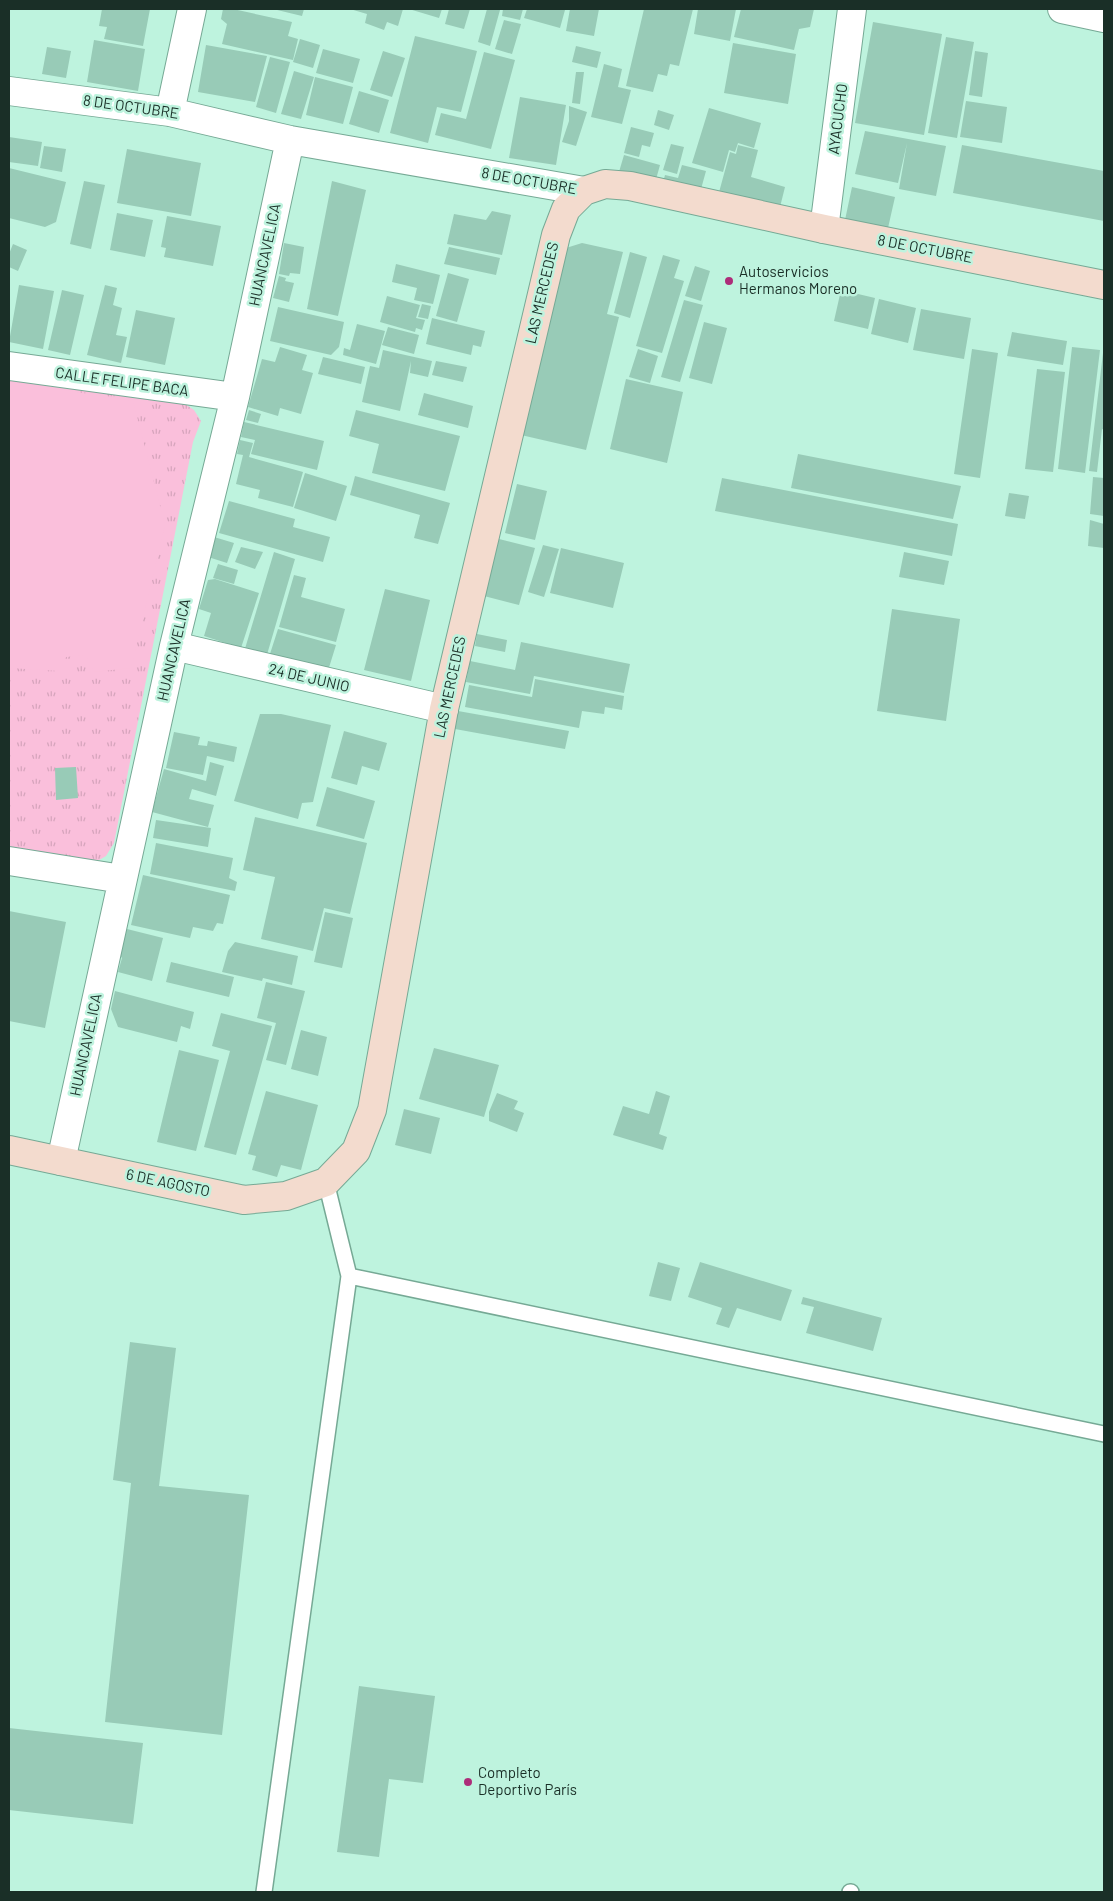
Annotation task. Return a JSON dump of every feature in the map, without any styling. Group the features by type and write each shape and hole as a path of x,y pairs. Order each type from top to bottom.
{"street":[{"path":"170,112 192,9"},
{"name":"AYACUCHO","path":"824,229 852,9"},
{"path":"1062,9 1104,18"},
{"name":"8 DE OCTUBRE","path":"9,91 170,112 290,140 584,191 605,184 630,186 824,229 1104,285"},
{"name":"HUANCAVELICA","path":"61,1160 174,646 235,397 290,140"},
{"name":"LAS MERCEDES","path":"326,1182 356,1150 372,1110 444,709 556,235 566,209 584,191"},
{"name":"CALLE FELIPE BACA","path":"9,366 235,397"},
{"name":"24 DE JUNIO","path":"174,646 444,709"},
{"path":"9,861 122,879"},
{"name":"6 DE AGOSTO","path":"9,1150 244,1200 286,1196 326,1182"}],"lane":[{"path":"264,1892 350,1276 326,1182"},
{"path":"350,1276 1104,1434"}],"green space":[{"path":"9,374 182,402 194,410 201,421 193,442 114,843 106,856 94,863 9,850"},
{"path":"15,382 133,401 165,525 131,668 94,672 86,655 66,657 59,671 9,668 9,388"}],"building":[{"path":"102,9 150,9 143,46 104,39 107,27 99,26"},
{"path":"223,9 233,9 292,22 288,36 298,39 293,60 222,44 227,24 221,19"},
{"path":"273,9 304,9 302,16"},
{"path":"350,9 403,9 398,26 387,22 384,30 365,23 367,14"},
{"path":"409,9 442,9 439,18"},
{"path":"449,9 470,9 464,29 445,24"},
{"path":"487,9 500,10 490,46 478,42"},
{"path":"503,9 523,9 520,20 502,16"},
{"path":"527,9 565,10 560,28 524,18"},
{"path":"570,9 599,9 594,36 566,31"},
{"path":"644,9 693,9 679,66 670,64 667,76 658,74 653,92 626,86"},
{"path":"698,9 736,9 730,41 694,34"},
{"path":"741,9 814,9 810,27 799,29 794,50 734,37"},
{"path":"504,20 521,24 512,54 495,49"},
{"path":"873,22 942,34 924,135 855,123"},
{"path":"415,36 477,51 461,112 437,107 428,143 390,133"},
{"path":"946,37 974,42 957,138 928,133"},
{"path":"300,39 320,45 313,68 293,62"},
{"path":"94,40 145,49 138,91 87,82"},
{"path":"733,43 796,54 788,104 724,93"},
{"path":"206,45 267,56 255,102 198,92"},
{"path":"576,46 601,52 597,68 572,62"},
{"path":"47,47 71,51 66,78 42,74"},
{"path":"323,49 360,59 353,83 316,73"},
{"path":"383,51 405,58 392,97 370,90"},
{"path":"975,51 988,53 982,97 969,95"},
{"path":"484,52 515,60 491,149 435,135 441,113 466,119"},
{"path":"270,57 290,62 276,113 256,107"},
{"path":"604,64 622,69 618,87 631,90 622,124 591,117"},
{"path":"294,71 314,77 301,119 281,114"},
{"path":"576,72 584,72 580,104 572,103"},
{"path":"315,77 353,87 343,124 306,115"},
{"path":"359,91 389,100 379,133 349,124"},
{"path":"520,97 566,105 556,165 509,158"},
{"path":"966,101 1007,107 1002,143 960,137"},
{"path":"569,106 587,112 576,146 562,142 569,121"},
{"path":"709,108 761,123 754,148 738,143 735,152 729,150 723,172 692,163"},
{"path":"658,110 674,115 669,130 654,125"},
{"path":"631,127 654,133 650,147 642,145 639,157 624,153"},
{"path":"865,131 946,146 936,196 899,189 907,143 898,183 855,174"},
{"path":"9,137 42,142 38,166 9,162"},
{"path":"671,144 684,147 677,174 663,170"},
{"path":"738,145 758,150 751,177 785,187 780,207 718,196 730,152 736,154"},
{"path":"962,145 1104,171 1104,221 953,193"},
{"path":"44,146 66,149 62,172 40,168"},
{"path":"127,149 201,163 191,216 117,203"},
{"path":"624,155 660,165 655,183 616,182"},
{"path":"682,165 706,171 698,200 661,190 665,175 678,178"},
{"path":"9,168 66,182 56,222 45,227 9,218"},
{"path":"84,181 105,185 91,249 70,244"},
{"path":"332,181 366,190 338,316 307,309"},
{"path":"852,187 895,197 888,228 867,223 865,231 845,220"},
{"path":"492,211 511,215 502,255 447,244 454,214 486,220"},
{"path":"117,213 153,220 145,257 110,250"},
{"path":"167,216 221,226 213,266 164,257 166,248 161,247"},
{"path":"284,243 304,247 300,274 290,273 289,276 279,274"},
{"path":"582,243 623,252 607,314 619,317 586,450 521,435 566,248"},
{"path":"13,244 27,250 18,271 9,267 9,254"},
{"path":"449,247 500,258 496,275 444,264"},
{"path":"630,252 647,257 630,318 614,313"},
{"path":"663,255 680,260 674,278 684,281 662,353 636,346"},
{"path":"396,264 440,275 433,304 414,300 417,288 392,282"},
{"path":"695,266 710,271 701,301 685,296"},
{"path":"448,273 469,279 457,322 436,316"},
{"path":"279,276 286,278 285,281 294,283 289,302 273,298"},
{"path":"19,285 54,291 43,349 9,342"},
{"path":"105,285 117,288 113,305 122,308 116,335 127,337 121,363 87,355"},
{"path":"62,290 84,295 70,355 48,350"},
{"path":"841,290 875,298 868,329 834,321"},
{"path":"387,296 420,305 416,318 425,320 422,330 416,328 415,332 380,322"},
{"path":"879,299 916,308 908,343 871,334"},
{"path":"684,300 703,305 680,382 661,377"},
{"path":"422,304 431,306 428,319 418,317"},
{"path":"278,307 344,322 339,347 331,355 270,341"},
{"path":"921,309 971,318 964,359 913,350"},
{"path":"136,310 175,318 165,365 126,357"},
{"path":"432,318 485,331 481,347 473,345 471,355 426,344"},
{"path":"704,322 727,328 712,384 689,378"},
{"path":"357,324 385,331 376,364 343,355 344,348 350,350"},
{"path":"388,327 419,335 414,354 382,345"},
{"path":"1012,332 1067,341 1063,365 1007,356"},
{"path":"280,347 307,355 302,370 313,373 301,414 280,408 278,416 248,407 262,359 275,362"},
{"path":"1072,347 1100,350 1085,473 1058,469"},
{"path":"638,349 658,356 650,383 629,377"},
{"path":"972,349 998,353 980,478 954,474"},
{"path":"383,350 432,361 428,377 410,373 411,361 400,411 362,402 370,366 379,368"},
{"path":"1103,353 1104,430 1102,429 1097,472 1089,471"},
{"path":"323,357 365,367 361,384 318,374"},
{"path":"436,361 467,367 463,382 432,375"},
{"path":"1037,369 1065,372 1053,472 1025,469"},
{"path":"626,379 683,392 667,463 610,449"},
{"path":"424,393 473,406 468,428 418,415"},
{"path":"249,410 261,414 258,423 246,420"},
{"path":"356,410 460,436 445,491 372,473 379,444 349,436"},
{"path":"244,422 324,441 317,470 251,454 255,440 241,437"},
{"path":"240,440 253,443 249,457 303,472 293,507 258,498 260,490 236,484 243,455 237,454"},
{"path":"798,454 961,486 953,519 791,488"},
{"path":"305,473 347,486 336,521 294,508"},
{"path":"355,476 450,503 438,544 414,538 420,515 350,495"},
{"path":"1093,477 1104,478 1104,516 1090,514"},
{"path":"722,478 958,524 952,556 715,511"},
{"path":"517,484 547,491 535,540 505,533"},
{"path":"1009,493 1029,496 1025,519 1005,516"},
{"path":"229,501 295,519 293,527 330,537 323,562 219,533"},
{"path":"1090,520 1104,524 1104,548 1088,546"},
{"path":"214,537 234,543 227,563 208,557"},
{"path":"499,539 535,548 519,605 484,596"},
{"path":"543,545 559,549 544,597 528,592"},
{"path":"241,547 263,552 255,569 235,562"},
{"path":"561,548 624,563 613,608 550,593"},
{"path":"274,552 295,559 266,658 244,652"},
{"path":"904,552 949,561 944,585 899,577"},
{"path":"218,564 238,570 234,584 213,578"},
{"path":"294,575 306,578 301,597 345,609 336,642 279,627"},
{"path":"215,579 259,593 241,648 204,636 211,613 199,609 208,580"},
{"path":"385,589 430,600 411,681 364,670"},
{"path":"892,609 960,619 946,721 877,711"},
{"path":"278,629 336,645 327,674 269,657"},
{"path":"477,634 507,640 505,652 475,646"},
{"path":"521,642 630,664 624,693 534,676 530,694 466,682 470,661 515,670"},
{"path":"535,679 624,696 622,710 605,707 604,714 582,711 579,728 465,707 469,685 532,697"},
{"path":"458,711 569,731 565,749 455,729"},
{"path":"260,714 281,714 331,725 313,802 302,803 298,819 234,801"},
{"path":"344,731 387,743 379,771 362,766 357,785 331,778"},
{"path":"174,732 200,737 198,745 207,746 208,741 237,747 234,762 207,756 203,775 166,768"},
{"path":"210,762 224,766 216,796 192,789 189,799 214,805 208,827 152,812 164,769 206,781"},
{"path":"76,767 78,798 56,800 55,768"},
{"path":"327,787 375,801 364,839 316,826"},
{"path":"255,817 367,843 350,914 324,908 313,951 261,939 275,877 243,870"},
{"path":"156,820 211,828 208,847 153,838"},
{"path":"156,843 233,858 229,878 237,882 235,891 150,874"},
{"path":"143,875 230,895 223,924 217,923 213,931 193,927 190,938 131,925"},
{"path":"9,911 66,922 45,1028 9,1021"},
{"path":"325,912 353,918 342,968 314,962"},
{"path":"123,928 163,938 152,981 118,972 122,958 117,952"},
{"path":"235,942 298,956 292,985 263,978 262,981 222,972 228,951"},
{"path":"171,962 234,977 229,997 166,982"},
{"path":"266,982 305,991 286,1065 266,1060 276,1023 257,1018"},
{"path":"115,991 194,1012 190,1029 181,1026 177,1042 118,1027 111,1009"},
{"path":"221,1013 272,1026 236,1155 204,1147 230,1051 212,1046"},
{"path":"301,1030 327,1037 318,1076 291,1069"},
{"path":"434,1048 499,1065 484,1117 419,1099"},
{"path":"179,1050 219,1060 196,1151 157,1142"},
{"path":"266,1091 318,1105 301,1170 281,1165 277,1177 252,1170 256,1156 248,1154"},
{"path":"656,1091 670,1096 659,1134 667,1137 663,1150 613,1135 623,1106 649,1114"},
{"path":"497,1093 518,1101 514,1109 524,1113 517,1132 489,1121 489,1112"},
{"path":"404,1109 440,1118 431,1154 395,1145"},
{"path":"658,1262 680,1268 671,1301 649,1296"},
{"path":"700,1262 792,1290 781,1321 737,1308 729,1328 716,1324 722,1308 688,1297"},
{"path":"803,1297 882,1318 873,1351 806,1333 814,1307 801,1304"},
{"path":"130,1342 176,1348 159,1486 249,1495 222,1735 105,1722 131,1483 113,1480"},
{"path":"359,1686 435,1696 423,1783 389,1779 379,1857 337,1852"},
{"path":"9,1728 143,1743 133,1824 9,1810"}],"place":[{"name":"Autoservicios Hermanos Moreno","path":"729,281"},
{"name":"Completo Deportivo París","path":"468,1782"}]}
